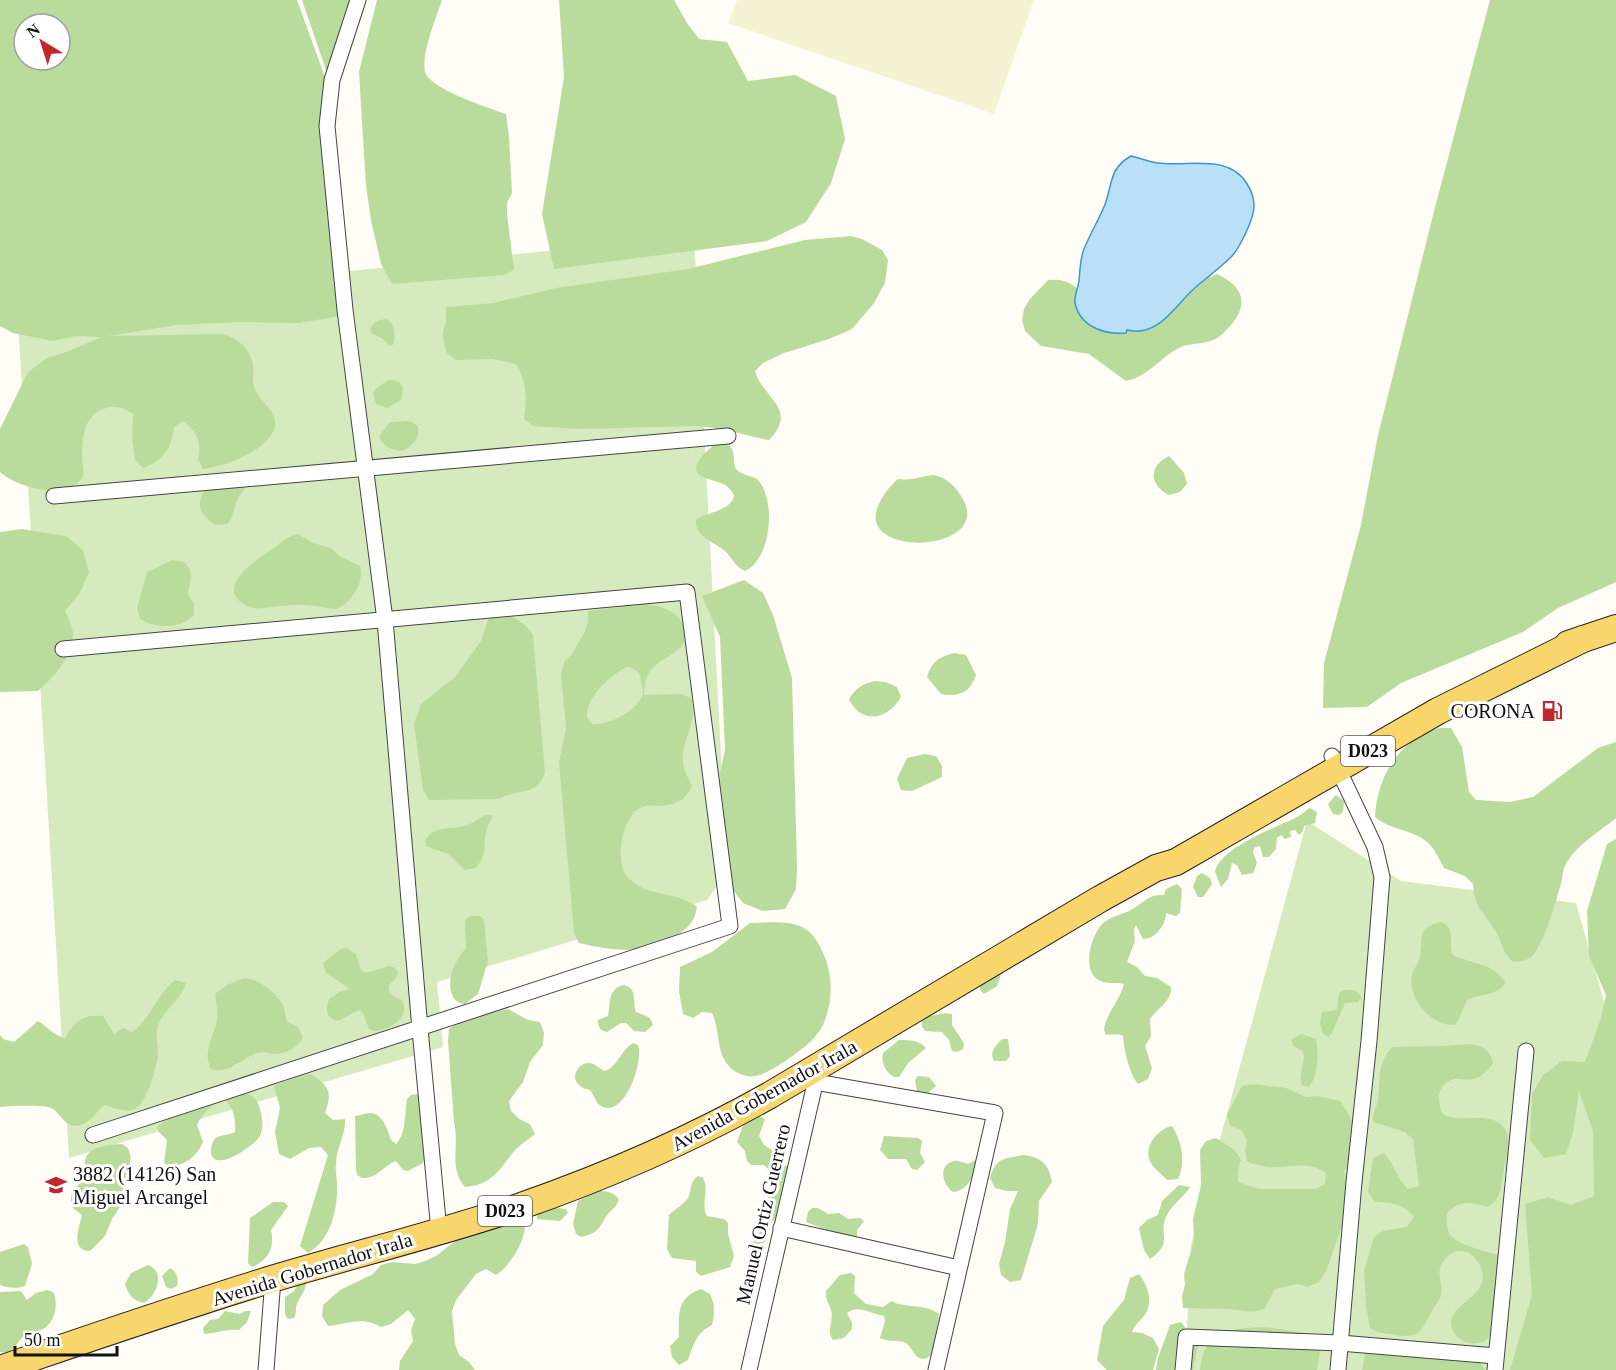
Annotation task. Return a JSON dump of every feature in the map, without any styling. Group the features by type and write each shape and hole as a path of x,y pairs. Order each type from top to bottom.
{"main road":[{"name":"Avenida Gobernador Irala","path":"0,1369 138,1321 520,1206 658,1152 817,1074 1156,868 1176,862 1334,763 1583,639 1616,628"}],"street":[{"path":"358,0 332,80 327,126 345,310 386,620 439,1231"},
{"path":"54,496 728,436"},
{"path":"63,649 687,592 730,926 93,1135"},
{"path":"1334,763 1375,846 1382,877 1370,1041 1354,1182 1338,1370"},
{"path":"1183,1370 1186,1337 1340,1343 1496,1363 1526,1051"},
{"path":"817,1074 995,1113 936,1370"},
{"name":"Manuel Ortiz Guerrero","path":"749,1370 817,1074"},
{"path":"782,1228 959,1268"},
{"path":"266,1370 273,1279"}],"shaded area":[{"path":"737,0 1034,0 994,114 728,23"}],"green space":[{"path":"0,0 297,0 331,94 347,315 299,323 238,322 176,325 109,336 222,334 238,341 251,358 253,384 256,392 274,417 273,431 267,440 258,448 235,460 203,469 198,459 197,437 183,421 174,427 171,442 165,453 143,468 135,460 132,438 133,414 122,408 111,407 97,412 85,429 83,474 74,486 53,490 17,483 0,472 0,429 28,372 47,358 101,337 76,336 53,341 13,333 0,326"},
{"path":"302,0 353,0 328,76"},
{"path":"377,0 442,0 427,46 425,72 437,85 448,91 506,114 512,193 507,203 507,214 514,270 504,275 392,284 381,264 366,186 359,72"},
{"path":"559,0 674,0 699,39 727,42 748,81 795,75 836,96 845,139 831,183 806,222 767,241 554,269 542,214 564,77"},
{"path":"1490,0 1616,0 1616,582 1558,608 1523,632 1401,683 1367,707 1323,708 1324,663 1361,525 1378,435 1434,211"},
{"path":"1131,156 1158,163 1200,163 1227,167 1247,182 1254,203 1250,224 1234,253 1209,278 1217,274 1237,289 1242,302 1237,317 1216,339 1182,347 1147,372 1126,381 1089,354 1041,346 1025,331 1022,320 1024,309 1030,299 1048,280 1064,281 1078,289 1081,258 1105,204 1114,171 1121,162"},
{"path":"694,236 727,872 707,900 437,982 443,1047 69,1158 17,305"},
{"path":"851,236 882,250 888,260 885,283 874,303 852,329 784,353 763,363 755,371 780,412 781,420 769,440 696,426 579,429 533,426 524,419 525,391 516,364 492,359 456,360 447,353 444,343 446,307 493,303 556,288 688,269 805,240"},
{"path":"386,319 392,324 395,333 394,344 389,346 382,338 372,334 370,329 376,322"},
{"path":"390,379 400,383 403,388 401,400 387,408 376,404 373,394 375,389"},
{"path":"408,421 418,427 419,432 415,441 401,451 385,445 379,436 390,422"},
{"path":"716,443 728,443 734,455 736,468 745,475 756,478 763,487 767,499 769,513 766,541 754,564 745,571 724,550 701,534 696,526 696,520 724,507 733,500 734,495 731,490 723,484 697,473 696,468 700,459"},
{"path":"1169,456 1184,473 1187,484 1180,492 1169,495 1162,491 1155,481 1154,470 1162,460"},
{"path":"934,475 952,484 964,501 967,518 959,531 943,539 924,542 904,541 887,536 877,525 877,509 891,485 898,479"},
{"path":"239,476 247,483 237,501 231,519 227,524 215,525 201,511 200,503 203,492"},
{"path":"22,529 66,536 83,550 89,572 80,593 65,611 73,634 66,659 61,666 38,691 0,692 0,532"},
{"path":"298,534 313,543 331,548 339,556 360,566 359,585 352,597 337,609 299,605 251,608 237,598 234,590 241,574 284,540"},
{"path":"172,560 184,562 190,569 188,594 194,604 194,615 189,620 175,625 153,625 140,619 137,608 147,572"},
{"path":"744,580 763,593 773,615 792,678 796,889 785,909 763,911 743,903 730,886 721,820 720,773 725,750 720,637 702,596"},
{"path":"632,603 656,606 671,611 682,622 686,634 684,643 651,670 645,684 644,695 681,694 691,698 693,707 693,716 683,755 684,769 692,786 683,798 674,803 664,806 647,806 637,810 631,816 623,836 621,858 626,875 633,882 650,891 689,902 697,907 696,912 689,925 668,941 644,949 631,950 579,943 574,933 559,762 566,728 561,674 564,662 572,654 584,633 588,622 588,611 621,607","holes":["627,667 636,670 640,677 643,692 641,699 630,711 614,720 592,724 587,717 590,702 595,694 613,675"]},
{"path":"496,612 517,620 533,635 545,773 537,786 532,789 499,799 429,800 423,790 414,724 421,704 455,677 481,641 488,620"},
{"path":"954,653 966,655 976,675 967,690 953,695 941,694 927,677 937,660"},
{"path":"875,681 886,682 897,687 901,697 896,705 882,715 867,716 860,713 849,699 860,687"},
{"path":"1439,728 1451,728 1462,747 1469,792 1476,800 1510,802 1533,797 1598,748 1616,742 1616,818 1583,844 1567,862 1546,930 1534,954 1527,959 1513,962 1505,953 1497,933 1478,906 1473,884 1465,876 1444,868 1434,850 1420,837 1387,825 1375,817 1380,787 1393,762 1412,741"},
{"path":"925,754 936,756 942,766 942,777 912,791 901,790 897,779 907,758"},
{"path":"1336,795 1344,801 1343,812 1339,815 1333,814 1328,804"},
{"path":"1310,808 1317,812 1315,823 1304,826 1299,835 1295,830 1290,831 1291,837 1285,839 1281,835 1277,838 1276,849 1269,857 1263,857 1260,846 1255,847 1253,852 1257,863 1253,873 1242,875 1237,865 1232,863 1228,879 1221,887 1215,872 1226,855 1249,840 1297,817"},
{"path":"486,815 492,815 492,817 485,835 483,857 476,868 465,870 448,854 426,846 425,841 432,832 467,825"},
{"path":"1307,821 1401,881 1576,903 1616,1044 1616,1370 1185,1370 1191,1245"},
{"path":"1616,839 1616,1370 1510,1370 1532,1295 1525,1204 1548,1197 1571,1205 1594,1196 1593,1131 1579,1091 1573,1133 1566,1154 1544,1158 1530,1140 1532,1094 1543,1075 1562,1061 1585,1062 1601,1018 1606,995 1589,956 1587,911 1607,844"},
{"path":"1202,873 1210,878 1212,884 1203,897 1198,897 1193,887 1197,876"},
{"path":"1177,884 1182,889 1180,913 1176,916 1166,913 1164,922 1152,937 1143,939 1136,925 1135,941 1127,962 1137,967 1145,976 1157,978 1171,987 1167,1001 1150,1019 1151,1036 1145,1046 1152,1068 1148,1079 1138,1084 1130,1068 1123,1036 1106,1035 1104,1030 1107,1018 1124,984 1097,979 1090,967 1090,952 1094,936 1105,921 1131,910 1151,897 1164,895 1166,889"},
{"path":"470,916 481,916 484,921 488,961 478,994 465,1004 459,1003 452,995 450,983 455,964 466,948 465,920"},
{"path":"1441,922 1449,927 1452,954 1489,967 1501,976 1505,983 1497,991 1467,1000 1455,1025 1437,1021 1429,1016 1417,1001 1411,983 1412,974 1420,957 1422,935 1427,927"},
{"path":"750,923 788,923 808,931 817,941 829,969 831,995 828,1012 815,1037 777,1066 762,1074 744,1076 731,1068 724,1059 712,1013 702,1012 693,1018 683,1014 679,991 680,967 712,952"},
{"path":"346,948 356,954 361,970 366,973 389,966 395,968 398,973 389,985 389,991 402,1000 404,1006 404,1012 397,1022 374,1031 369,1029 363,1013 359,1010 338,1021 329,1016 327,1007 329,999 339,992 350,989 326,973 323,963 341,949"},
{"path":"997,968 1001,975 997,986 984,994 980,990 978,974"},
{"path":"244,978 260,983 278,998 287,1022 298,1027 303,1037 293,1049 285,1052 257,1053 228,1068 211,1069 208,1050 217,1020 215,994 227,985"},
{"path":"175,980 186,983 181,994 158,1025 158,1054 153,1075 144,1100 135,1109 124,1110 104,1105 87,1122 77,1126 66,1122 54,1109 48,1107 0,1107 0,1035 3,1039 14,1042 38,1021 65,1038 76,1023 90,1016 103,1016 114,1034 123,1028 132,1032"},
{"path":"623,985 628,986 633,992 636,1012 647,1016 652,1022 653,1025 645,1032 634,1031 626,1023 621,1023 607,1032 599,1027 598,1020 608,1016 614,990"},
{"path":"1344,990 1357,992 1362,999 1345,1003 1328,1037 1323,1034 1320,1023 1322,1012 1337,1010 1339,993"},
{"path":"508,1009 528,1020 540,1022 544,1033 543,1045 530,1062 523,1082 509,1101 511,1111 519,1119 530,1124 535,1134 516,1149 489,1179 475,1186 465,1187 460,1180 456,1164 449,1029 470,1018"},
{"path":"952,1014 952,1025 964,1043 963,1049 957,1052 952,1051 949,1040 942,1032 925,1031 922,1027 925,1017"},
{"path":"1301,1034 1316,1039 1317,1044 1316,1072 1308,1087 1302,1085 1301,1081 1304,1054 1293,1046 1291,1040"},
{"path":"1002,1039 1008,1039 1010,1056 1006,1061 994,1061 993,1051"},
{"path":"899,1040 917,1042 926,1048 908,1063 899,1077 894,1077 884,1066 883,1053"},
{"path":"633,1043 638,1045 639,1053 631,1086 618,1104 610,1108 601,1106 590,1090 578,1084 575,1074 581,1066 590,1063 605,1071 609,1069"},
{"path":"1470,1044 1486,1049 1493,1063 1477,1078 1455,1079 1445,1084 1441,1088 1439,1098 1441,1109 1443,1114 1453,1118 1484,1118 1498,1122 1507,1133 1508,1146 1501,1186 1496,1200 1488,1207 1470,1203 1457,1205 1447,1213 1447,1225 1449,1233 1458,1241 1502,1256 1492,1333 1483,1341 1472,1343 1457,1337 1452,1328 1453,1315 1478,1290 1482,1282 1483,1273 1478,1262 1464,1251 1456,1251 1441,1264 1441,1295 1421,1330 1407,1336 1378,1332 1370,1328 1364,1271 1374,1237 1383,1231 1407,1227 1414,1217 1406,1209 1397,1205 1375,1202 1368,1192 1373,1158 1384,1153 1408,1189 1419,1186 1413,1139 1405,1132 1373,1122 1381,1066 1392,1047"},
{"path":"311,1074 328,1090 329,1100 325,1113 333,1120 345,1119 336,1158 337,1193 334,1213 328,1232 308,1253 300,1246 328,1155 321,1147 309,1148 290,1159 279,1154 275,1132 280,1108 274,1086"},
{"path":"918,1076 929,1077 936,1086 927,1094 922,1094 917,1091 915,1080"},
{"path":"1253,1084 1286,1088 1306,1097 1317,1096 1340,1101 1351,1118 1358,1143 1356,1153 1344,1171 1350,1193 1349,1205 1326,1272 1319,1282 1308,1287 1297,1284 1275,1289 1264,1309 1253,1312 1183,1308 1184,1274 1194,1241 1193,1219 1201,1185 1200,1150 1206,1141 1216,1138 1235,1150 1241,1160 1238,1182 1259,1189 1315,1189 1325,1184 1326,1173 1313,1167 1268,1167 1247,1162 1245,1151 1247,1140 1241,1130 1230,1126 1227,1115 1242,1086"},
{"path":"245,1093 256,1100 259,1106 262,1128 257,1140 235,1156 220,1160 214,1159 211,1146 214,1140 235,1132 234,1114 231,1106 225,1100 212,1106 199,1121 197,1125 203,1142 194,1156 175,1166 164,1163 167,1140 157,1127 169,1115"},
{"path":"417,1094 422,1095 423,1163 408,1171 403,1170 396,1161 367,1178 357,1175 355,1116 370,1113 378,1116 384,1123 391,1140 396,1144 404,1129 407,1099"},
{"path":"756,1114 765,1119 759,1136 764,1145 774,1151 774,1162 779,1166 790,1166 781,1219 771,1222 767,1239 757,1253 757,1265 753,1270 749,1266 749,1249 761,1230 757,1215 768,1201 770,1179 768,1169 764,1165 751,1165 747,1161 745,1151 737,1142 744,1123"},
{"path":"1172,1126 1180,1145 1182,1166 1178,1179 1167,1180 1152,1165 1148,1151 1156,1135"},
{"path":"884,1136 918,1138 922,1141 920,1153 925,1162 917,1170 912,1169 906,1159 888,1159 880,1150"},
{"path":"122,1144 127,1147 130,1156 126,1182 127,1196 112,1219 105,1236 90,1251 84,1250 80,1247 77,1238 82,1215 73,1208 72,1195 85,1180 85,1161 90,1152 100,1147"},
{"path":"1023,1155 1043,1162 1049,1170 1052,1182 1039,1201 1038,1224 1021,1280 1010,1282 1001,1275 999,1264 1010,1209 1018,1191 995,1188 990,1178 995,1166 1002,1160"},
{"path":"977,1159 973,1176 967,1185 959,1191 953,1192 949,1189 943,1175 945,1167 954,1161 968,1164"},
{"path":"698,1176 703,1178 705,1183 704,1206 707,1216 724,1219 728,1223 728,1234 734,1256 730,1267 701,1276 696,1272 696,1261 672,1258 667,1249 669,1215 688,1198 692,1183"},
{"path":"1179,1185 1190,1187 1168,1213 1164,1223 1164,1243 1150,1259 1144,1250 1139,1228 1147,1220 1158,1215 1162,1201"},
{"path":"598,1191 612,1193 619,1199 618,1202 598,1229 592,1234 581,1237 576,1234 573,1224 578,1201"},
{"path":"273,1202 284,1202 288,1206 271,1230 272,1242 267,1257 252,1267 248,1263 250,1218"},
{"path":"547,1207 566,1209 568,1213 560,1221 537,1219 537,1213"},
{"path":"812,1208 818,1208 828,1214 839,1213 848,1219 860,1218 864,1221 853,1240 806,1222 808,1212"},
{"path":"518,1219 525,1228 522,1241 511,1260 496,1275 486,1269 476,1274 456,1300 452,1311 455,1344 459,1355 475,1370 399,1370 400,1361 413,1341 411,1330 415,1319 408,1310 391,1324 381,1327 361,1321 328,1326 322,1316 323,1305 340,1290 373,1274 381,1265 392,1262 415,1264 425,1261 436,1256 463,1235"},
{"path":"24,1244 28,1247 32,1264 25,1286 12,1288 0,1285 0,1252"},
{"path":"148,1265 157,1273 158,1284 153,1295 144,1303 132,1297 125,1284 131,1273"},
{"path":"170,1268 176,1274 178,1281 177,1286 171,1289 166,1287 162,1276"},
{"path":"851,1273 855,1276 854,1293 866,1304 883,1307 891,1301 928,1308 939,1314 930,1356 919,1358 904,1342 880,1338 885,1321 884,1316 860,1309 847,1313 852,1329 844,1338 833,1340 830,1333 832,1314 826,1291 840,1275"},
{"path":"1139,1274 1147,1289 1149,1306 1132,1332 1153,1338 1159,1349 1153,1370 1107,1370 1097,1360 1103,1326 1124,1300 1130,1278"},
{"path":"300,1281 306,1281 305,1288 297,1304 295,1317 288,1319 285,1314 285,1297 294,1291"},
{"path":"701,1289 710,1294 713,1302 712,1325 699,1335 688,1360 679,1365 672,1357 670,1346 679,1337 681,1308 687,1297"},
{"path":"47,1290 53,1292 56,1302 53,1318 47,1326 25,1335 12,1350 0,1352 0,1292 21,1291 27,1300 36,1293"},
{"path":"225,1311 240,1314 251,1311 247,1322 239,1330 204,1334 203,1328 210,1320 218,1319"},
{"path":"1181,1322 1198,1345 1193,1370 1156,1370 1170,1325"},
{"path":"1261,1327 1318,1335 1321,1346 1317,1370 1200,1370 1207,1346 1219,1334 1237,1329"},
{"path":"1388,1351 1470,1358 1481,1363 1485,1370 1362,1370 1365,1354"}],"water":[{"path":"1131,156 1158,163 1207,163 1230,168 1239,174 1248,186 1254,206 1246,233 1232,256 1189,293 1166,317 1149,329 1110,333 1094,328 1082,318 1075,298 1084,249 1104,207 1112,178 1118,166"}],"place":[{"name":"CORONA","path":"1552,711"},
{"name":"3882 (14126) San Miguel Arcangel","path":"56,1185"}]}
